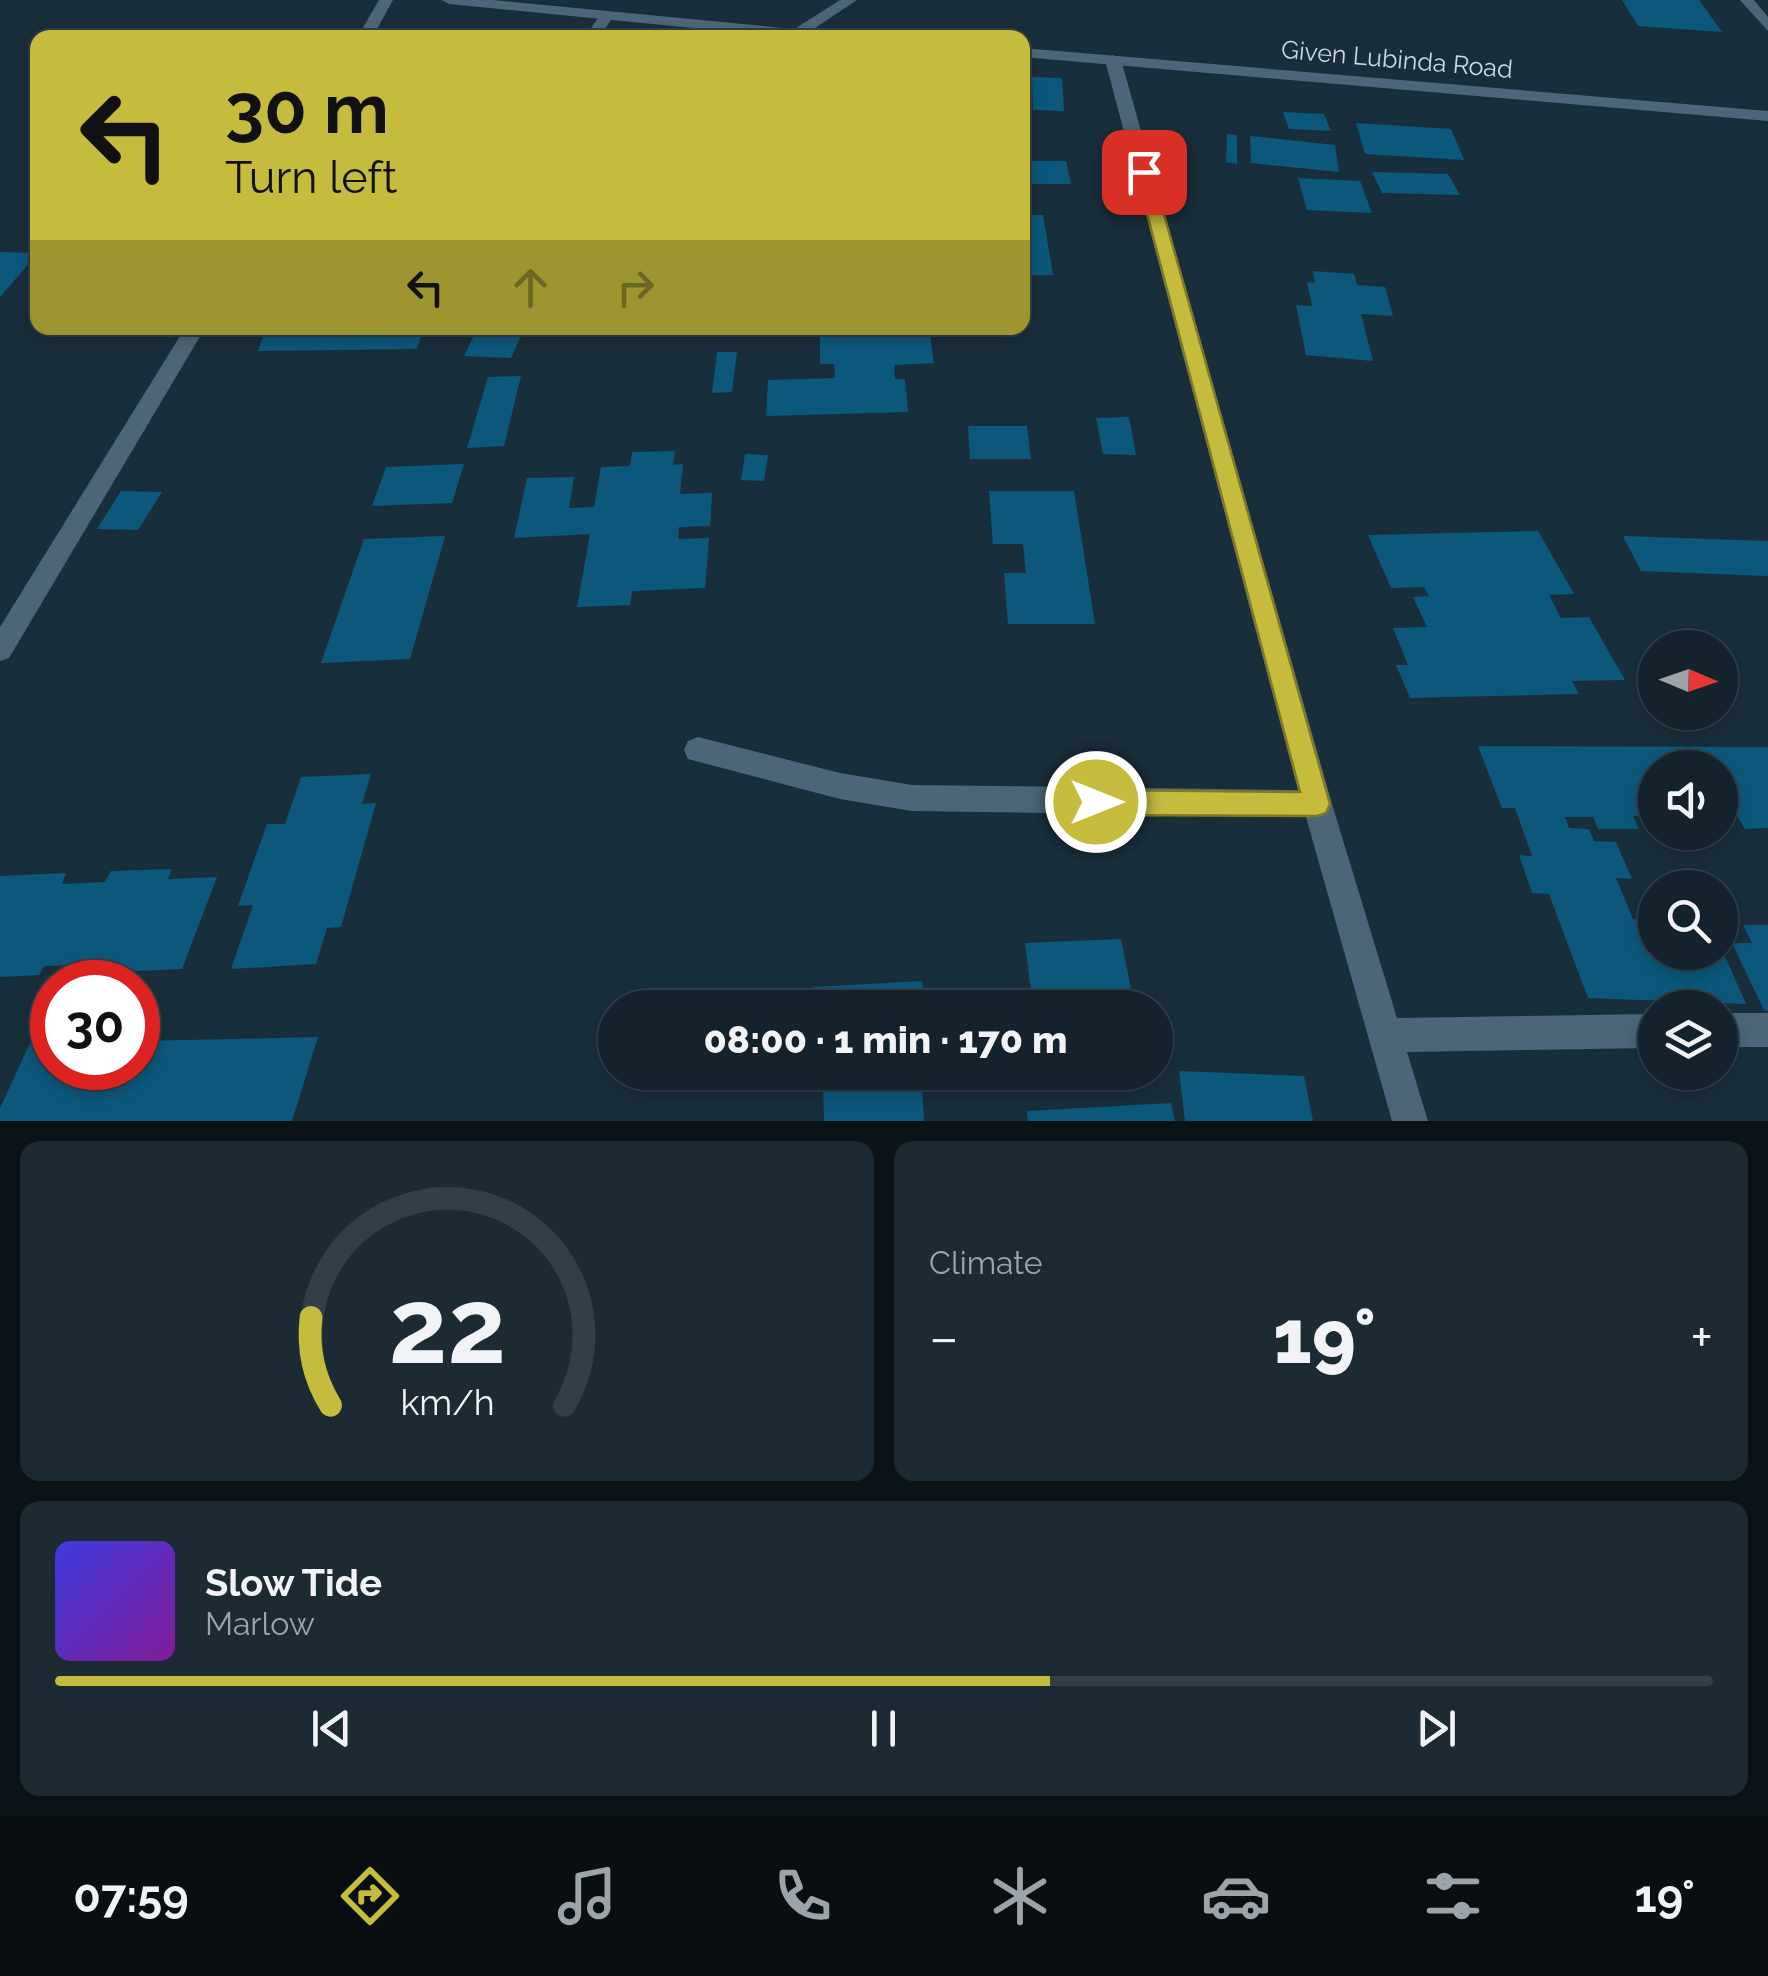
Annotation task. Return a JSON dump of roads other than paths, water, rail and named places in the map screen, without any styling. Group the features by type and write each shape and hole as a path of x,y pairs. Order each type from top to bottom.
{"street":[{"path":"369,30 386,0"},
{"path":"449,0 511,2 760,30"},
{"path":"804,30 850,0"},
{"path":"1747,0 1768,27"},
{"path":"597,30 608,14"},
{"name":"Given Lubinda Road","path":"1030,53 1768,116"},
{"path":"1113,60 1317,804 1410,1121"},
{"path":"0,650 191,335"},
{"path":"698,750 840,786 912,798 1317,804"},
{"path":"1738,1030 1768,1030"},
{"path":"1386,1035 1638,1031"}]}
